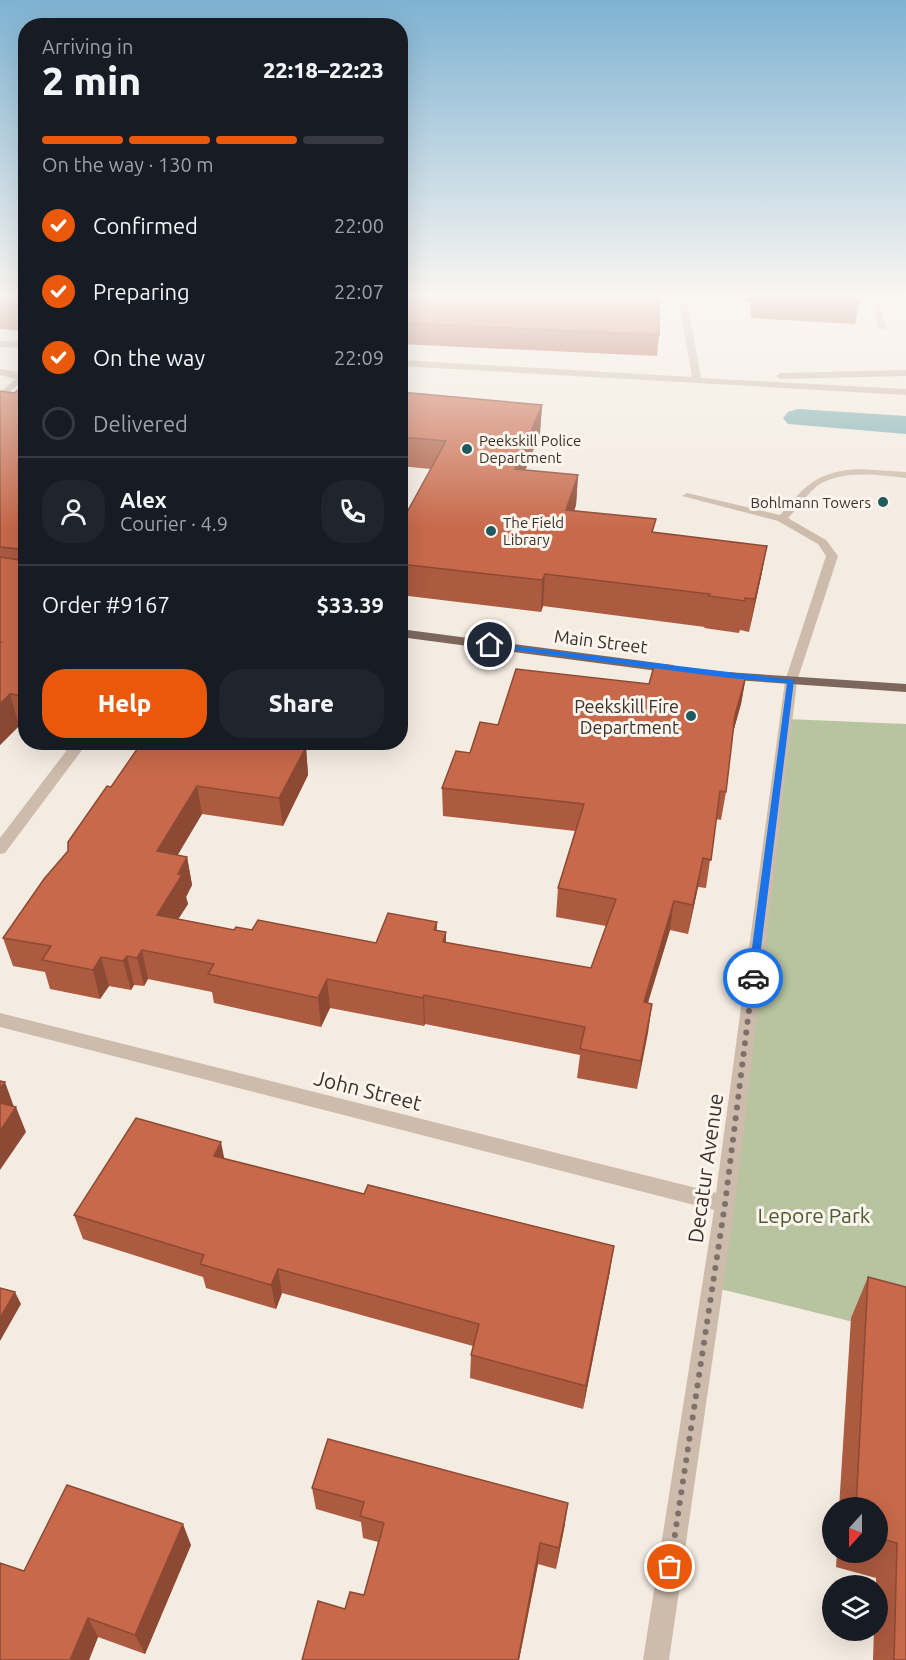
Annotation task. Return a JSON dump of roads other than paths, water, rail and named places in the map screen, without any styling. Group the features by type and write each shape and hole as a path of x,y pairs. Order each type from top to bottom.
{"main road":[{"name":"Main Street","path":"408,634 681,670"},
{"path":"717,674 906,688"}],"street":[{"path":"4,372 18,376"},
{"path":"576,372 906,392"},
{"path":"696,372 697,379"},
{"path":"697,379 906,373"},
{"path":"0,397 18,382"},
{"path":"687,496 782,519 815,483 832,477 879,472 906,475"},
{"name":"Decatur Avenue","path":"656,1660 725,1204 791,681 832,556 822,542 782,519"},
{"path":"0,849 75,750"},
{"name":"John Street","path":"0,1020 725,1204"}],"waterway":[{"path":"798,418 906,425"}],"place":[{"name":"Peekskill Police Department","path":"467,449"},
{"name":"Bohlmann Towers","path":"883,502"},
{"name":"The Field Library","path":"491,531"},
{"name":"Peekskill Fire Department","path":"691,716"}],"park label":[{"name":"Lepore Park","path":"814,1215"}]}
